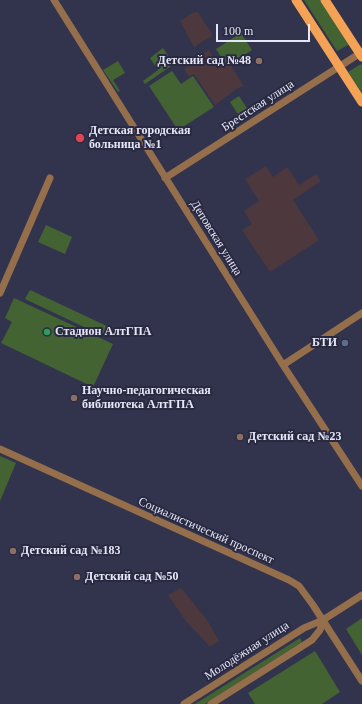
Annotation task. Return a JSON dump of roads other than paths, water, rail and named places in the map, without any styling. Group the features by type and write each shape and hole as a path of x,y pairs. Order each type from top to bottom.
{"main road":[{"path":"296,0 362,102"},
{"path":"325,0 361,54"}],"street":[{"name":"Деповская улица","path":"54,0 283,365 362,486"},
{"name":"Брестская улица","path":"165,178 361,54"},
{"path":"0,293 50,178"},
{"path":"283,365 362,313"},
{"name":"Социалистический проспект","path":"0,449 289,580 299,586 323,620 362,681"},
{"name":"Молодёжная улица","path":"184,704 304,628 323,620 362,595"},
{"name":"Молодёжная улица","path":"211,704 312,640 320,630 323,620"}],"place":[{"name":"Детский сад №48","path":"259,61"},
{"name":"Детская городская больница №1","path":"80,138"},
{"name":"Стадион АлтГПА","path":"47,332"},
{"name":"БТИ","path":"345,343"},
{"name":"Научно-педагогическая библиотека АлтГПА","path":"74,398"},
{"name":"Детский сад №23","path":"240,437"},
{"name":"Детский сад №183","path":"13,551"},
{"name":"Детский сад №50","path":"77,577"}]}
